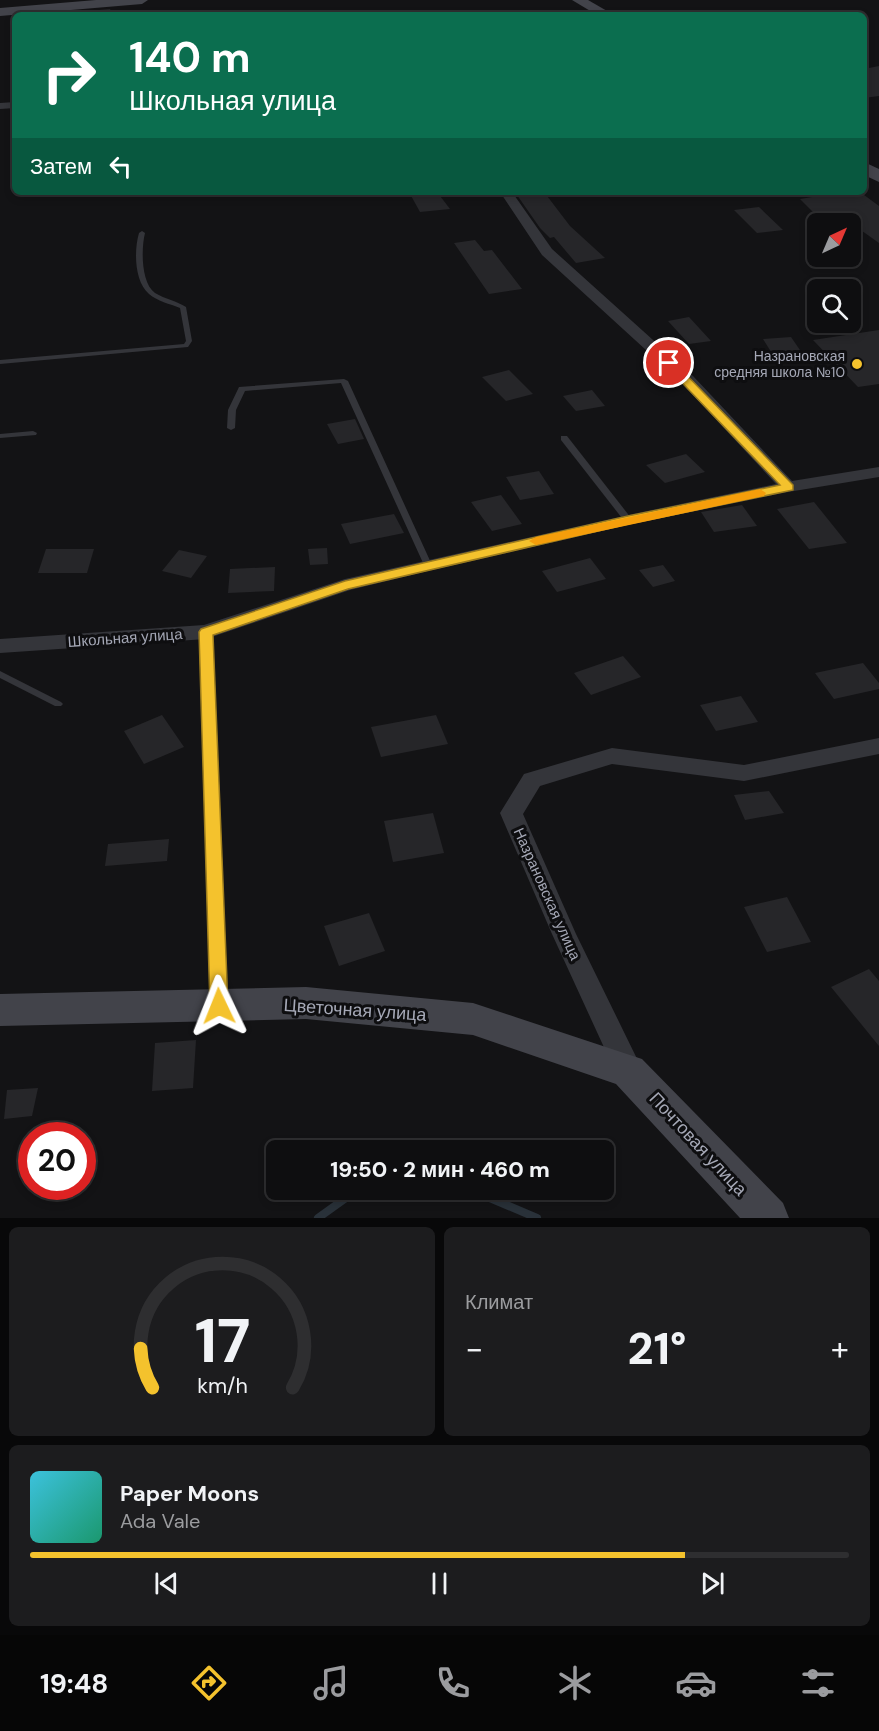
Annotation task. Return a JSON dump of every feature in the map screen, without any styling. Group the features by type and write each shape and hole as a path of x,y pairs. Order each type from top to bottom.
{"street":[{"path":"0,12 142,0"},
{"path":"578,0 601,12"},
{"path":"508,195 547,252 687,379 788,487"},
{"name":"Школьная улица","path":"0,646 206,632 345,585 428,565 788,487 879,472"},
{"name":"Назрановская улица","path":"629,1071 564,934 511,813 532,780 612,756 744,773 879,746"},
{"name":"Цветочная улица","path":"0,1010 306,1003 473,1019 629,1071"},
{"name":"Почтовая улица","path":"629,1071 768,1218"}],"lane":[{"path":"0,362 186,346 189,341 183,307 150,293 144,282 138,242 142,233"},
{"path":"231,428 232,410 242,389 344,381 428,565"},
{"path":"0,436 33,433"},
{"path":"564,438 628,520"},
{"path":"206,632 219,1006"},
{"path":"0,674 58,704"}],"building":[{"path":"110,9 112,12 76,12"},
{"path":"879,66 879,96 867,98 867,68"},
{"path":"411,195 439,195 450,209 420,212"},
{"path":"517,195 546,195 570,226 605,258 576,263 554,237 550,238 540,228"},
{"path":"825,195 864,195 879,206 879,243 861,230 861,213 834,211 814,213 800,199"},
{"path":"759,207 783,230 757,233 734,210"},
{"path":"475,240 484,251 492,250 522,289 489,294 454,243"},
{"path":"689,317 711,341 689,344 668,321"},
{"name":"Назрановская средняя школа №10","path":"879,330 879,384 858,387 813,340"},
{"path":"791,337 802,353 773,355 763,339"},
{"path":"509,370 533,394 506,401 482,377"},
{"path":"592,390 605,406 576,411 563,396"},
{"path":"355,419 364,439 338,444 327,424"},
{"path":"686,454 705,472 665,483 646,465"},
{"path":"539,471 554,494 520,500 506,477"},
{"path":"501,495 522,524 492,531 471,502"},
{"path":"814,502 847,543 809,549 777,509"},
{"path":"742,505 757,526 714,532 701,512"},
{"path":"394,514 404,533 350,544 341,524"},
{"path":"327,548 328,564 310,565 308,549"},
{"path":"46,549 94,549 87,573 38,573"},
{"path":"179,550 207,556 191,578 162,571"},
{"path":"590,558 606,579 557,592 542,571"},
{"path":"663,565 675,581 653,587 639,570"},
{"path":"275,567 274,591 228,593 230,569"},
{"path":"623,656 641,677 591,695 574,673"},
{"path":"863,663 879,683 879,689 834,699 815,673"},
{"path":"741,696 758,722 716,731 700,705"},
{"path":"162,715 184,747 144,764 124,731"},
{"path":"436,715 448,744 381,757 371,727"},
{"path":"769,791 784,813 745,820 734,795"},
{"path":"433,813 444,853 393,862 384,821"},
{"path":"169,839 167,861 105,866 108,844"},
{"path":"787,897 811,942 767,952 744,907"},
{"path":"369,913 385,951 339,966 324,926"},
{"path":"869,969 879,981 879,1046 831,987"},
{"path":"196,1040 193,1088 152,1091 155,1043"},
{"path":"38,1088 32,1116 4,1119 7,1090"}],"waterway":[{"path":"318,1218 343,1200"},
{"path":"495,1200 537,1218"}],"slow traffic":[{"path":"536,541 760,493"}],"place":[{"name":"Назрановская средняя школа №10","path":"857,364"}],"route":[{"path":"219,1006 206,632 345,585 628,520 788,487 687,379 669,363"}]}
